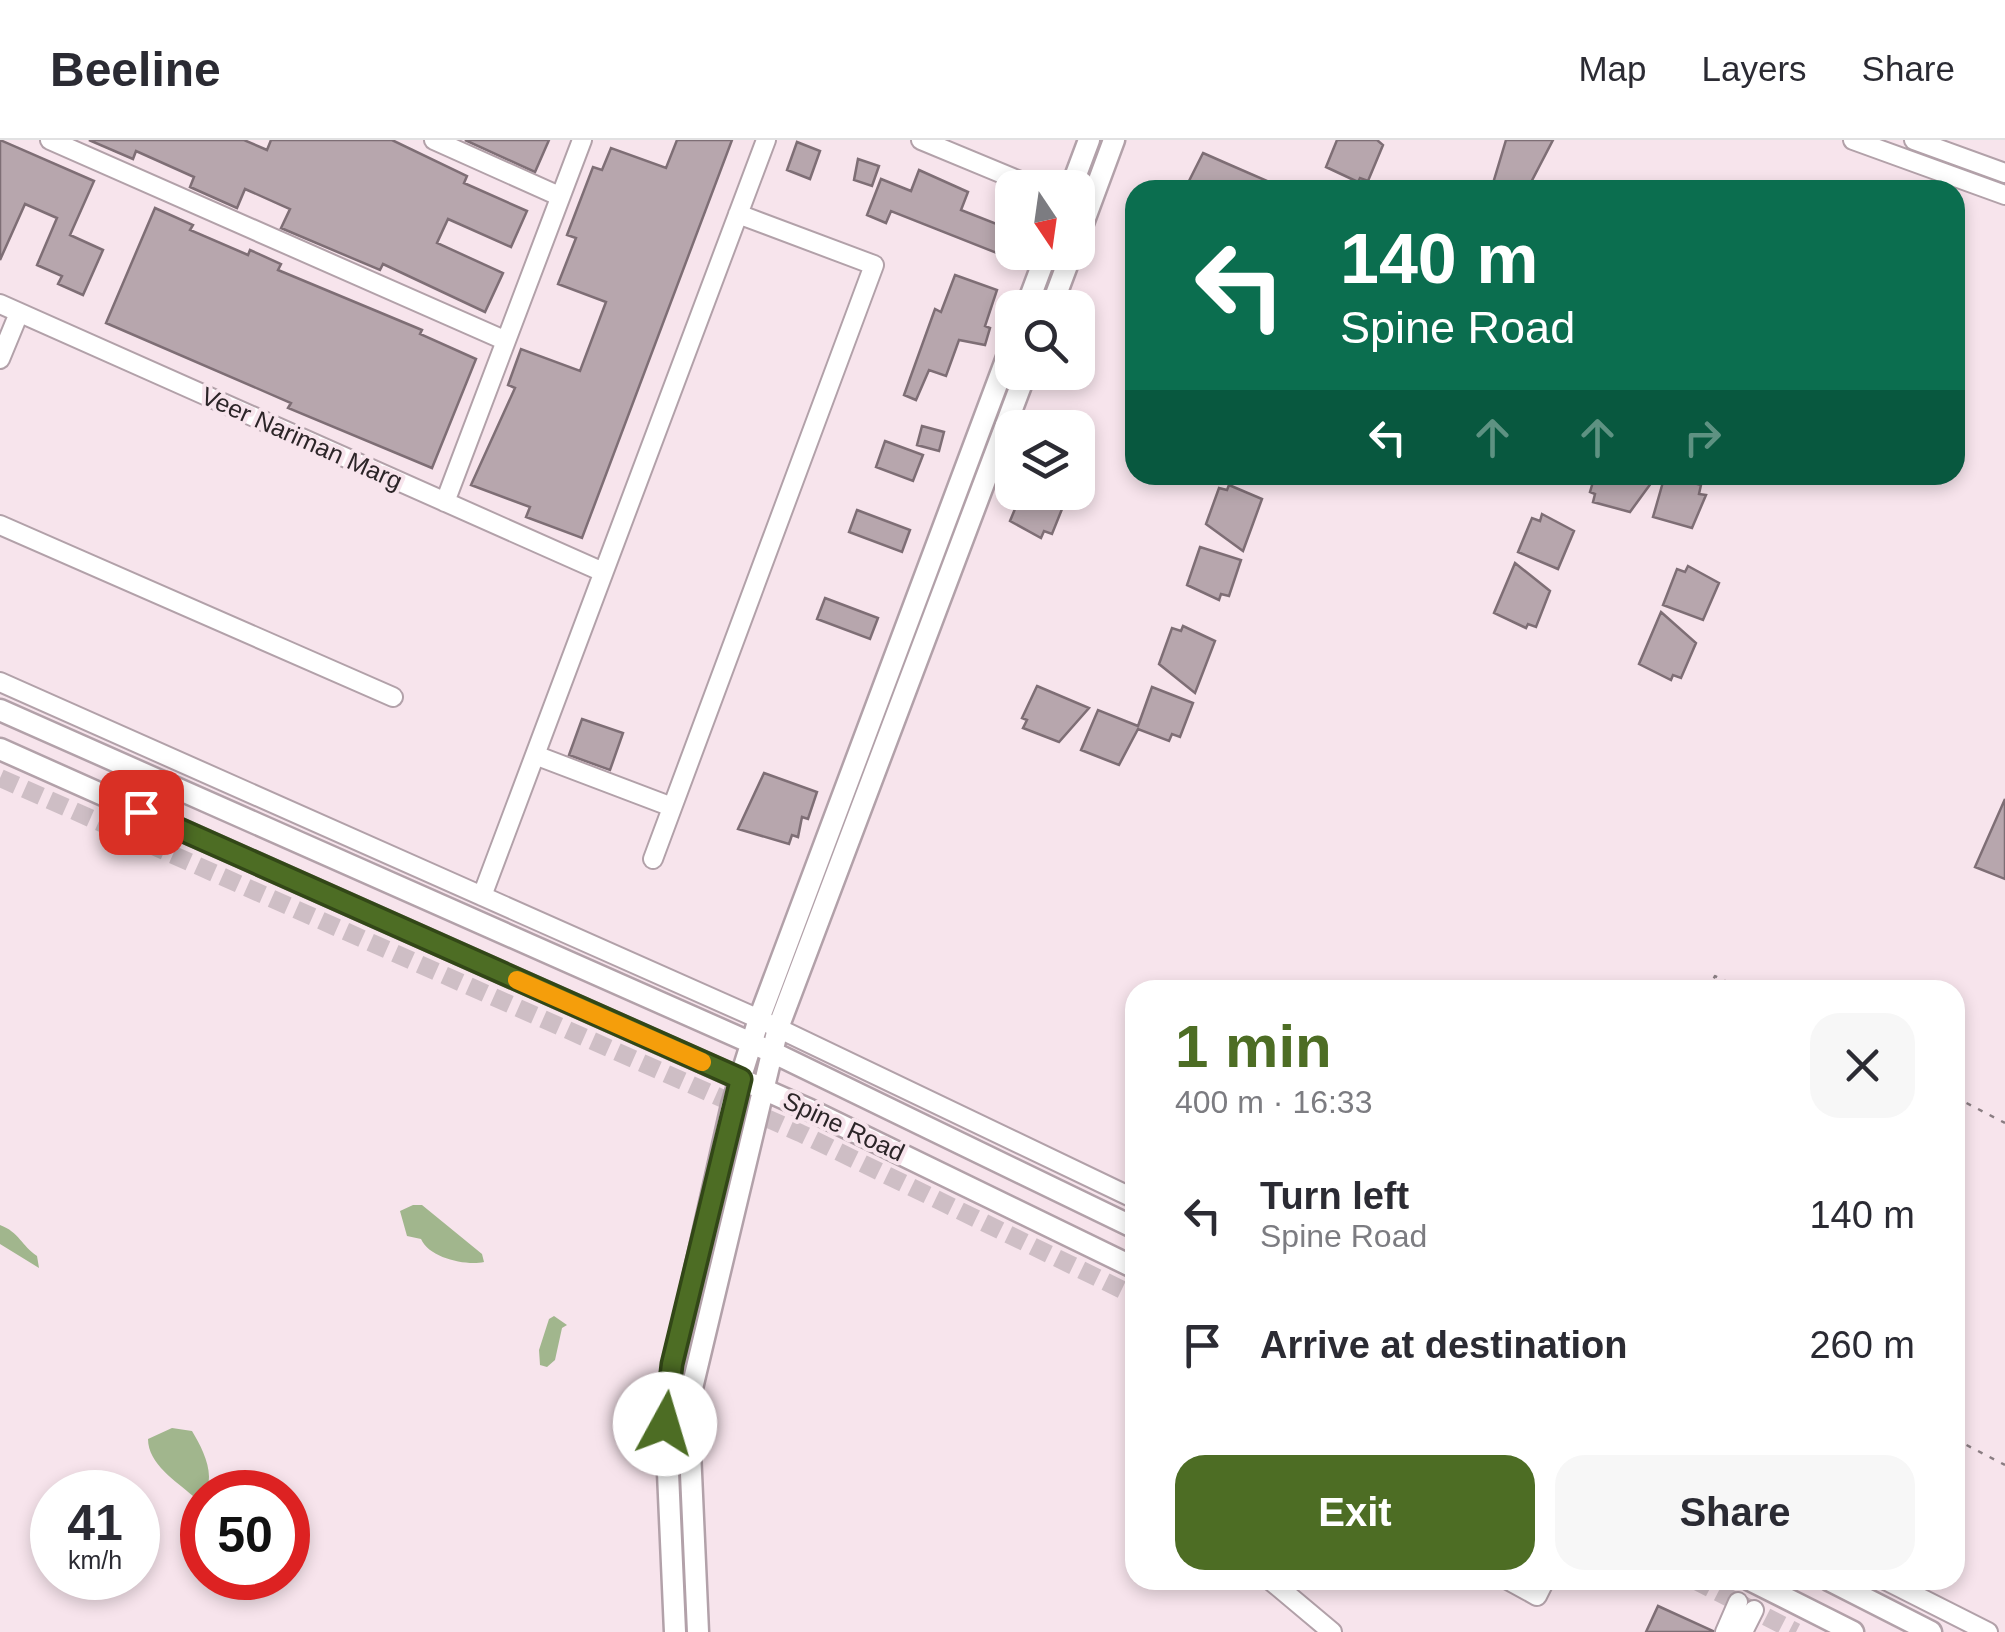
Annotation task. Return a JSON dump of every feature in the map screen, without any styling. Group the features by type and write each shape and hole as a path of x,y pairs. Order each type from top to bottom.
{"main road":[{"path":"1078,170 1089,140"},
{"path":"1095,180 1114,140"},
{"path":"698,1632 688,1406 762,1088 774,1054 768,1024 995,390"},
{"path":"674,1632 665,1404 741,1079 751,1045 768,1024 1019,390"},
{"name":"Spine Road","path":"0,710 774,1054 1125,1223"},
{"name":"Spine Road","path":"0,750 762,1088 1125,1263"},
{"path":"1770,1590 1852,1632"},
{"path":"1849,1590 1931,1632"}],"street":[{"path":"50,140 504,340"},
{"path":"434,140 559,196"},
{"path":"445,502 582,140"},
{"path":"482,896 766,140"},
{"path":"922,140 995,170"},
{"path":"1854,140 1963,180"},
{"path":"1914,140 1938,144 2005,174"},
{"path":"1929,167 1938,144"},
{"path":"1965,181 2005,196"},
{"path":"653,859 874,265 738,214"},
{"name":"Veer Nariman Marg","path":"0,304 604,572"},
{"path":"0,359 19,313"},
{"path":"0,525 392,698"},
{"path":"0,682 768,1024 1125,1194"},
{"path":"534,755 672,807"},
{"path":"1282,1590 1332,1632"},
{"path":"1906,1590 1988,1632"},
{"path":"1725,1632 1746,1606 1743,1632"}],"path":[{"path":"1965,1103 2005,1123"},
{"path":"1965,1444 2005,1465"}],"shaded area":[{"path":"422,1205 482,1254 484,1262 449,1259 425,1246 421,1239 407,1236 400,1211"},
{"path":"0,1225 12,1231 37,1256 39,1268 0,1244"},
{"path":"554,1316 567,1325 562,1328 555,1360 547,1367 540,1365 539,1350 549,1319"},
{"path":"172,1428 192,1431 208,1470 180,1470 180,1485 153,1456 148,1439"}],"building":[{"path":"0,140 94,181 70,235 103,250 83,295 58,284 62,276 37,265 57,218 25,204 0,260"},
{"path":"89,140 244,140 267,150 271,140 392,140 467,176 464,183 527,211 511,247 448,219 437,243 503,273 485,312 383,264 380,270 281,228 290,209 245,189 237,208 190,187 194,177 136,151 133,159"},
{"path":"465,140 549,140 535,172"},
{"path":"677,140 732,140 582,538 526,517 530,507 471,485 515,388 508,385 521,349 580,371 606,302 558,284 576,238 567,235 593,167 602,170 611,148 666,168"},
{"path":"1337,140 1377,140 1383,145 1368,180 1354,180 1326,167"},
{"path":"1506,140 1553,140 1532,180 1494,180"},
{"path":"797,142 820,151 810,179 787,170"},
{"path":"1203,153 1265,180 1190,180"},
{"path":"858,159 879,166 872,186 854,180"},
{"path":"919,170 968,192 961,210 995,223 995,252 891,211 886,223 867,215 881,179 911,191"},
{"path":"155,208 193,225 190,230 248,255 250,250 281,264 278,270 422,330 420,334 476,359 432,468 288,408 291,403 106,323"},
{"path":"955,275 997,290 985,326 990,328 985,345 959,340 946,376 929,370 916,400 904,395 935,309 941,312"},
{"path":"922,426 944,432 939,451 917,445"},
{"path":"885,441 923,455 913,481 876,467"},
{"path":"1229,485 1262,499 1243,551 1206,524 1219,488 1227,490"},
{"path":"1592,485 1650,485 1630,512 1593,502 1595,494 1590,492"},
{"path":"1662,485 1701,485 1699,494 1706,495 1692,528 1653,517"},
{"path":"857,510 910,530 902,552 849,532"},
{"path":"1015,510 1062,510 1052,534 1044,531 1041,538 1010,521"},
{"path":"1542,514 1574,531 1558,569 1518,552 1532,518 1540,521"},
{"path":"1200,547 1241,560 1229,596 1221,594 1219,600 1187,585"},
{"path":"1515,563 1550,591 1536,627 1528,624 1526,628 1494,613"},
{"path":"1688,566 1719,583 1703,620 1663,605 1677,569 1685,572"},
{"path":"825,598 878,618 870,639 817,619"},
{"path":"1661,612 1696,643 1681,678 1673,675 1671,680 1639,664"},
{"path":"1183,626 1215,641 1195,693 1159,664 1172,628 1181,631"},
{"path":"1037,686 1089,708 1059,742 1023,728 1027,720 1022,718"},
{"path":"1152,687 1193,703 1180,737 1172,734 1169,741 1138,729 1119,765 1081,750 1098,710 1138,726"},
{"path":"582,719 623,733 610,770 569,755"},
{"path":"764,773 817,792 808,819 802,817 798,837 792,835 789,844 738,829"},
{"path":"2005,799 2005,879 1975,867"},
{"path":"1658,1606 1713,1631 1713,1632 1646,1632"}],"tunnel":[{"path":"0,778 800,1133 1125,1291"},
{"path":"1714,1590 1796,1632"}],"slow traffic":[{"path":"517,980 702,1062"}],"route":[{"path":"141,812 741,1079 672,1364 665,1424"}]}
